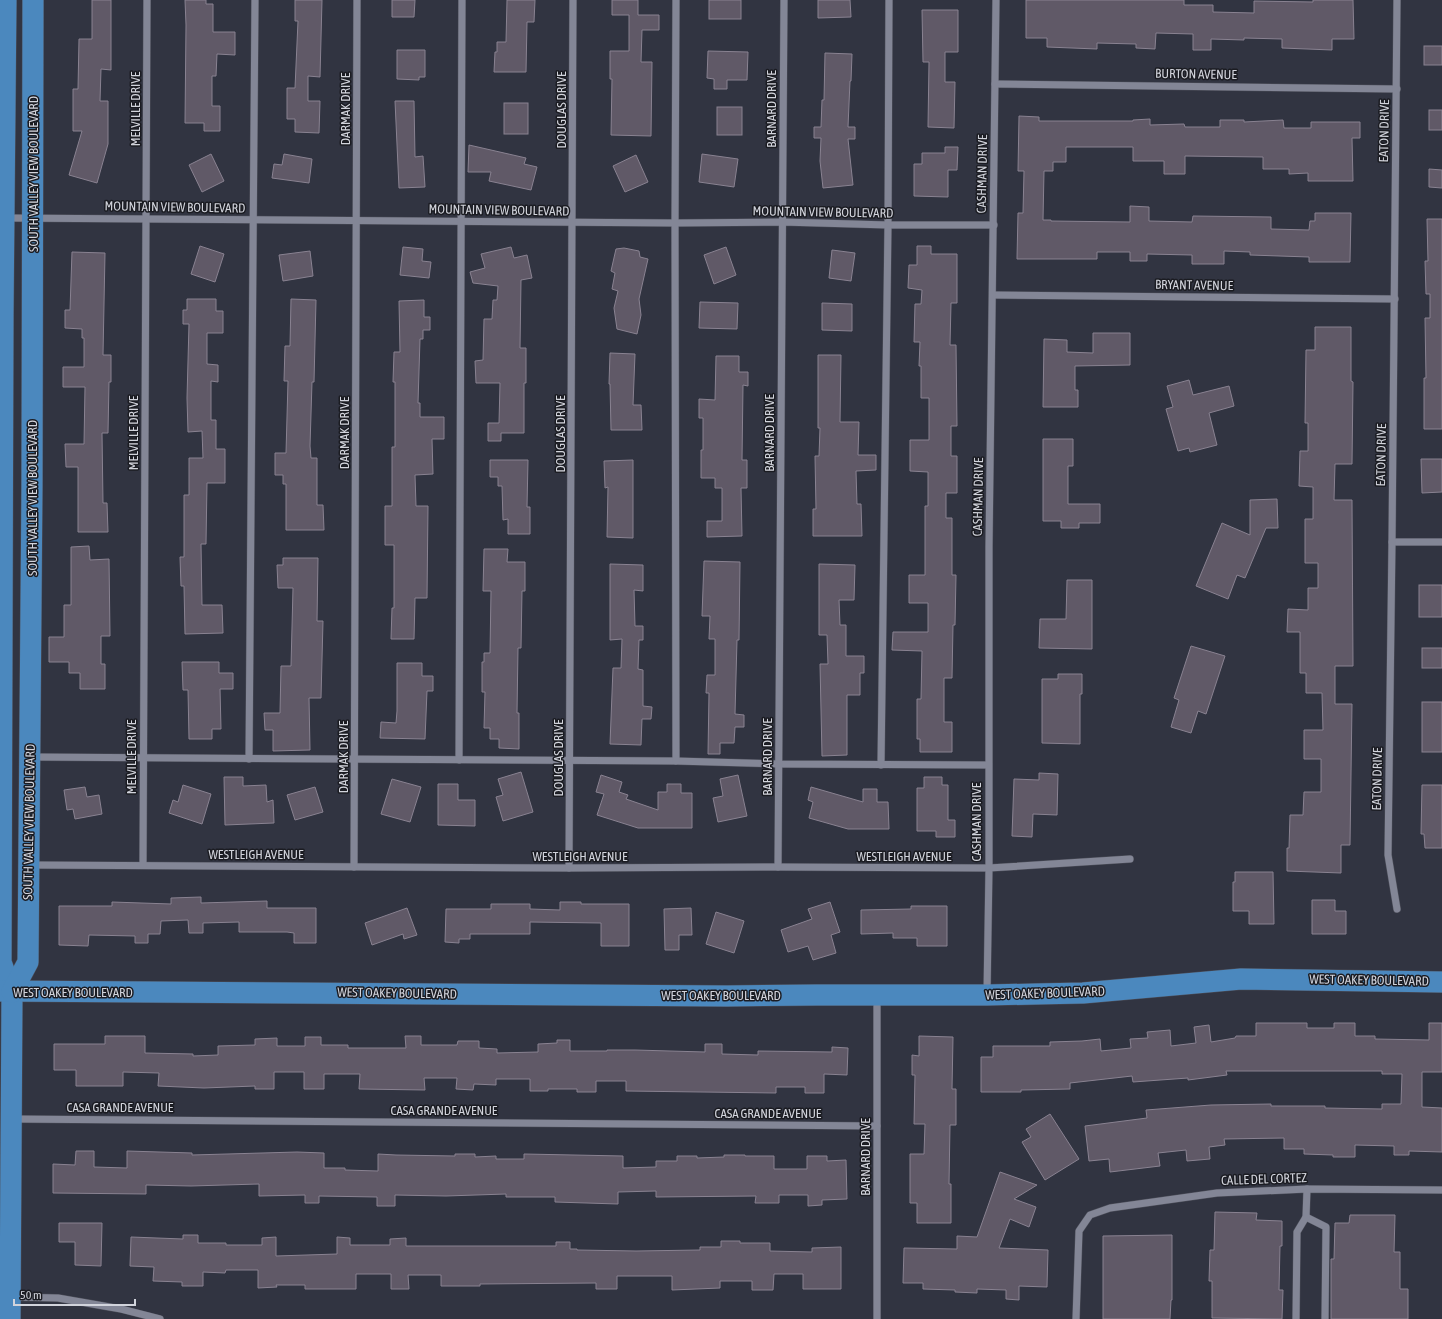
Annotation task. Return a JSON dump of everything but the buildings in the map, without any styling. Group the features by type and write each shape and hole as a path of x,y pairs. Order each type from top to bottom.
{"main road":[{"name":"SOUTH VALLEY VIEW BOULEVARD","path":"6,0 2,484 1,962 6,991 11,1118 5,1297 10,1319"},
{"name":"SOUTH VALLEY VIEW BOULEVARD","path":"6,991 28,962 32,510 33,0"},
{"path":"2,484 32,484"},
{"path":"2,510 32,510"},
{"name":"WEST OAKEY BOULEVARD","path":"6,991 727,996 987,995 1083,993 1241,979 1442,982"}],"street":[{"name":"MELVILLE DRIVE","path":"143,865 147,0"},
{"path":"248,759 255,0"},
{"name":"DARMAK DRIVE","path":"354,867 357,0"},
{"path":"459,760 462,0"},
{"name":"DOUGLAS DRIVE","path":"569,868 573,0"},
{"path":"676,0 676,761"},
{"name":"BARNARD DRIVE","path":"778,867 784,0"},
{"path":"881,765 888,225 889,0"},
{"name":"CASHMAN DRIVE","path":"987,995 989,868 989,554 996,0"},
{"name":"EATON DRIVE","path":"1397,0 1388,855 1397,909"},
{"name":"BURTON AVENUE","path":"995,84 1397,89"},
{"name":"MOUNTAIN VIEW BOULEVARD","path":"4,218 33,217 675,223 782,222 888,225 994,225"},
{"name":"BRYANT AVENUE","path":"993,295 1395,299"},
{"path":"1392,542 1442,542"},
{"path":"30,757 676,761 779,764 988,765"},
{"name":"WESTLEIGH AVENUE","path":"29,864 569,868 989,868 1130,859"},
{"name":"BARNARD DRIVE","path":"877,995 877,1319"},
{"name":"CASA GRANDE AVENUE","path":"11,1118 878,1126"},
{"path":"1296,1319 1296,1232 1306,1216 1307,1189"},
{"name":"CALLE DEL CORTEZ","path":"1076,1319 1079,1231 1090,1215 1110,1208 1217,1193 1307,1189 1442,1190"},
{"path":"1306,1216 1326,1227 1325,1319"},
{"path":"5,1297 58,1298 121,1309 160,1319"}]}
